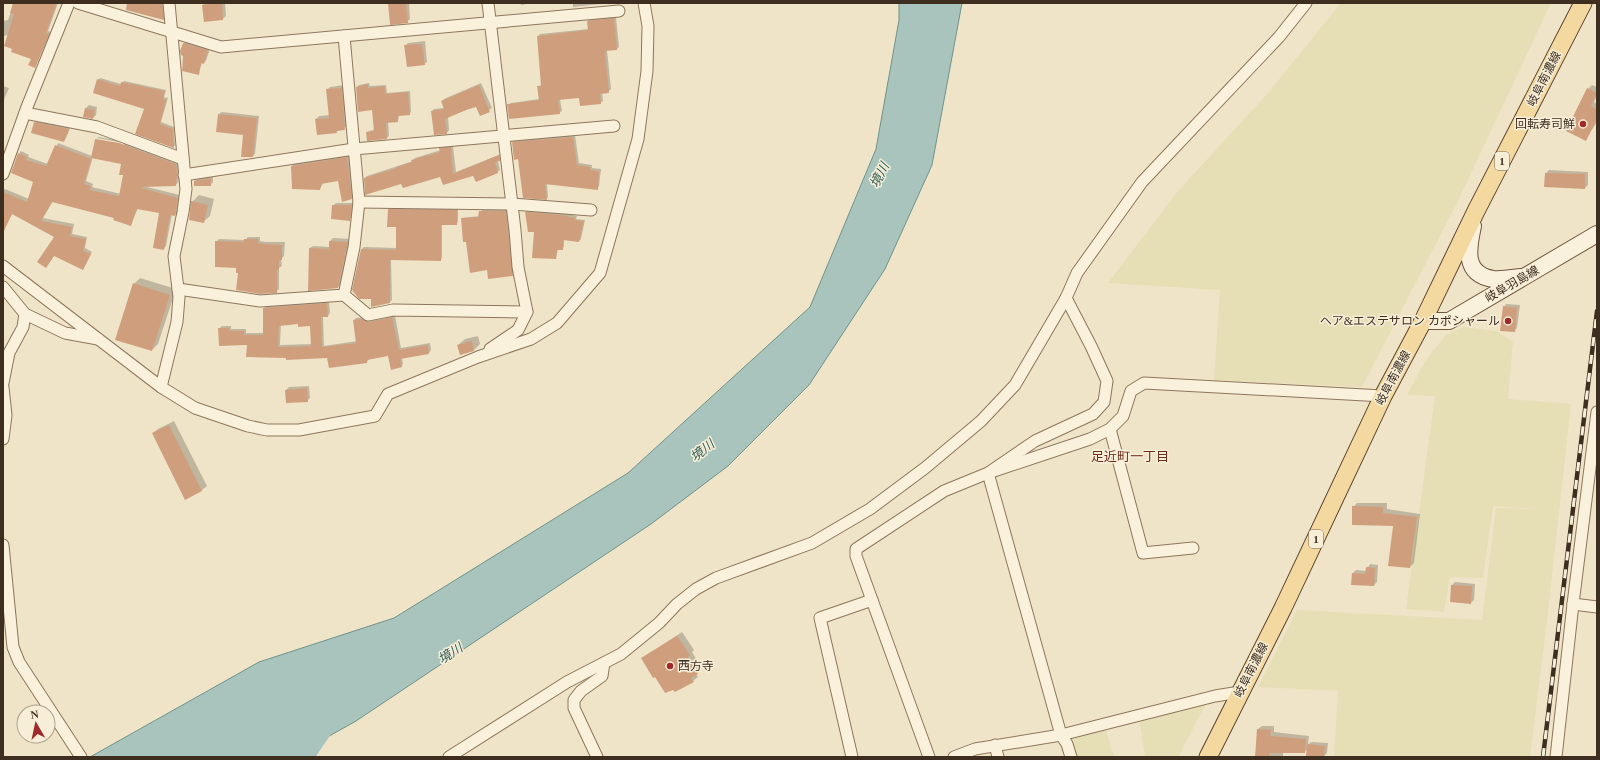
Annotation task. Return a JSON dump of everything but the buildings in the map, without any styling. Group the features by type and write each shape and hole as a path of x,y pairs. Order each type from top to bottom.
{"main road":[{"name":"岐阜南濃線","path":"1208,757 1283,608 1383,396 1423,321 1476,211 1583,3"},
{"path":"1476,211 1468,246 1469,260 1477,273 1493,279 1524,277"},
{"name":"岐阜羽島線","path":"1423,321 1449,321 1597,234"}],"street":[{"path":"3,174 25,113 69,3"},
{"path":"78,3 221,47 619,11"},
{"path":"161,386 177,322 178,289 174,256 183,212 186,188 169,3"},
{"path":"478,357 518,330 527,312 518,267 488,3"},
{"path":"3,266 161,386 196,408 248,426 267,430 299,430 374,416 388,394 478,357 531,339 557,323 600,273 638,139 647,71 648,26 644,3"},
{"path":"449,757 543,696 621,654 639,640 677,604 696,589 716,578 812,543 870,509 925,468 981,421 1015,385 1066,298 1077,274 1142,182 1279,37 1306,3"},
{"path":"344,36 358,202 354,247 344,295"},
{"path":"25,113 97,127 183,159"},
{"path":"184,175 354,149 614,126"},
{"path":"358,202 512,204 591,210"},
{"path":"3,287 24,314 65,333 101,339"},
{"path":"178,289 260,301 344,295 368,315 393,310 527,312"},
{"path":"988,473 1035,441 1093,414 1104,402 1107,382 1091,346 1066,298"},
{"path":"3,383 9,353 23,327 24,314"},
{"path":"930,757 856,556 856,549 944,492 988,473 1090,439 1110,429 1122,416 1131,391 1144,383 1383,396"},
{"path":"3,387 3,438"},
{"path":"1556,757 1597,412"},
{"path":"1110,429 1143,553 1193,548"},
{"path":"988,473 1061,735 1067,744 1071,757"},
{"path":"3,545 13,647 19,662 81,757"},
{"path":"852,757 820,618 872,600"},
{"path":"1573,604 1597,607"},
{"path":"597,757 574,708 574,700 581,691 602,676 604,663"},
{"path":"954,757 975,749 1061,735 1215,696 1240,692"},
{"path":"995,745 998,757"}],"shaded area":[{"path":"1341,3 1551,3 1458,201 1362,387 1214,380 1220,290 1108,283 1178,191 1268,93"},
{"path":"1463,327 1496,331 1513,342 1508,399 1571,404 1530,757 1334,757 1338,691 1258,687 1297,610 1482,620 1496,508 1540,509 1493,506 1483,578 1450,577 1444,612 1406,609 1435,396 1407,395 1426,360 1445,336"},
{"path":"1207,702 1178,757 1142,757 1145,756 1139,717"},
{"path":"1105,728 1114,757 1073,757 1067,737"}],"water":[{"path":"899,3 962,3 932,165 885,269 809,385 728,466 651,524 356,721 292,757 90,757 259,662 394,618 628,473 810,307 876,149 899,20"}],"waterway":[{"name":"境川","path":"302,757 322,728 323,721"}],"railway":[{"path":"1543,757 1597,311"}],"place":[{"name":"回転寿司鮮","path":"1583,124"},
{"name":"ヘア&エステサロン カポシャール","path":"1508,321"},
{"name":"西方寺","path":"670,666"}],"district":[{"name":"足近町一丁目","path":"1130,456"}]}
